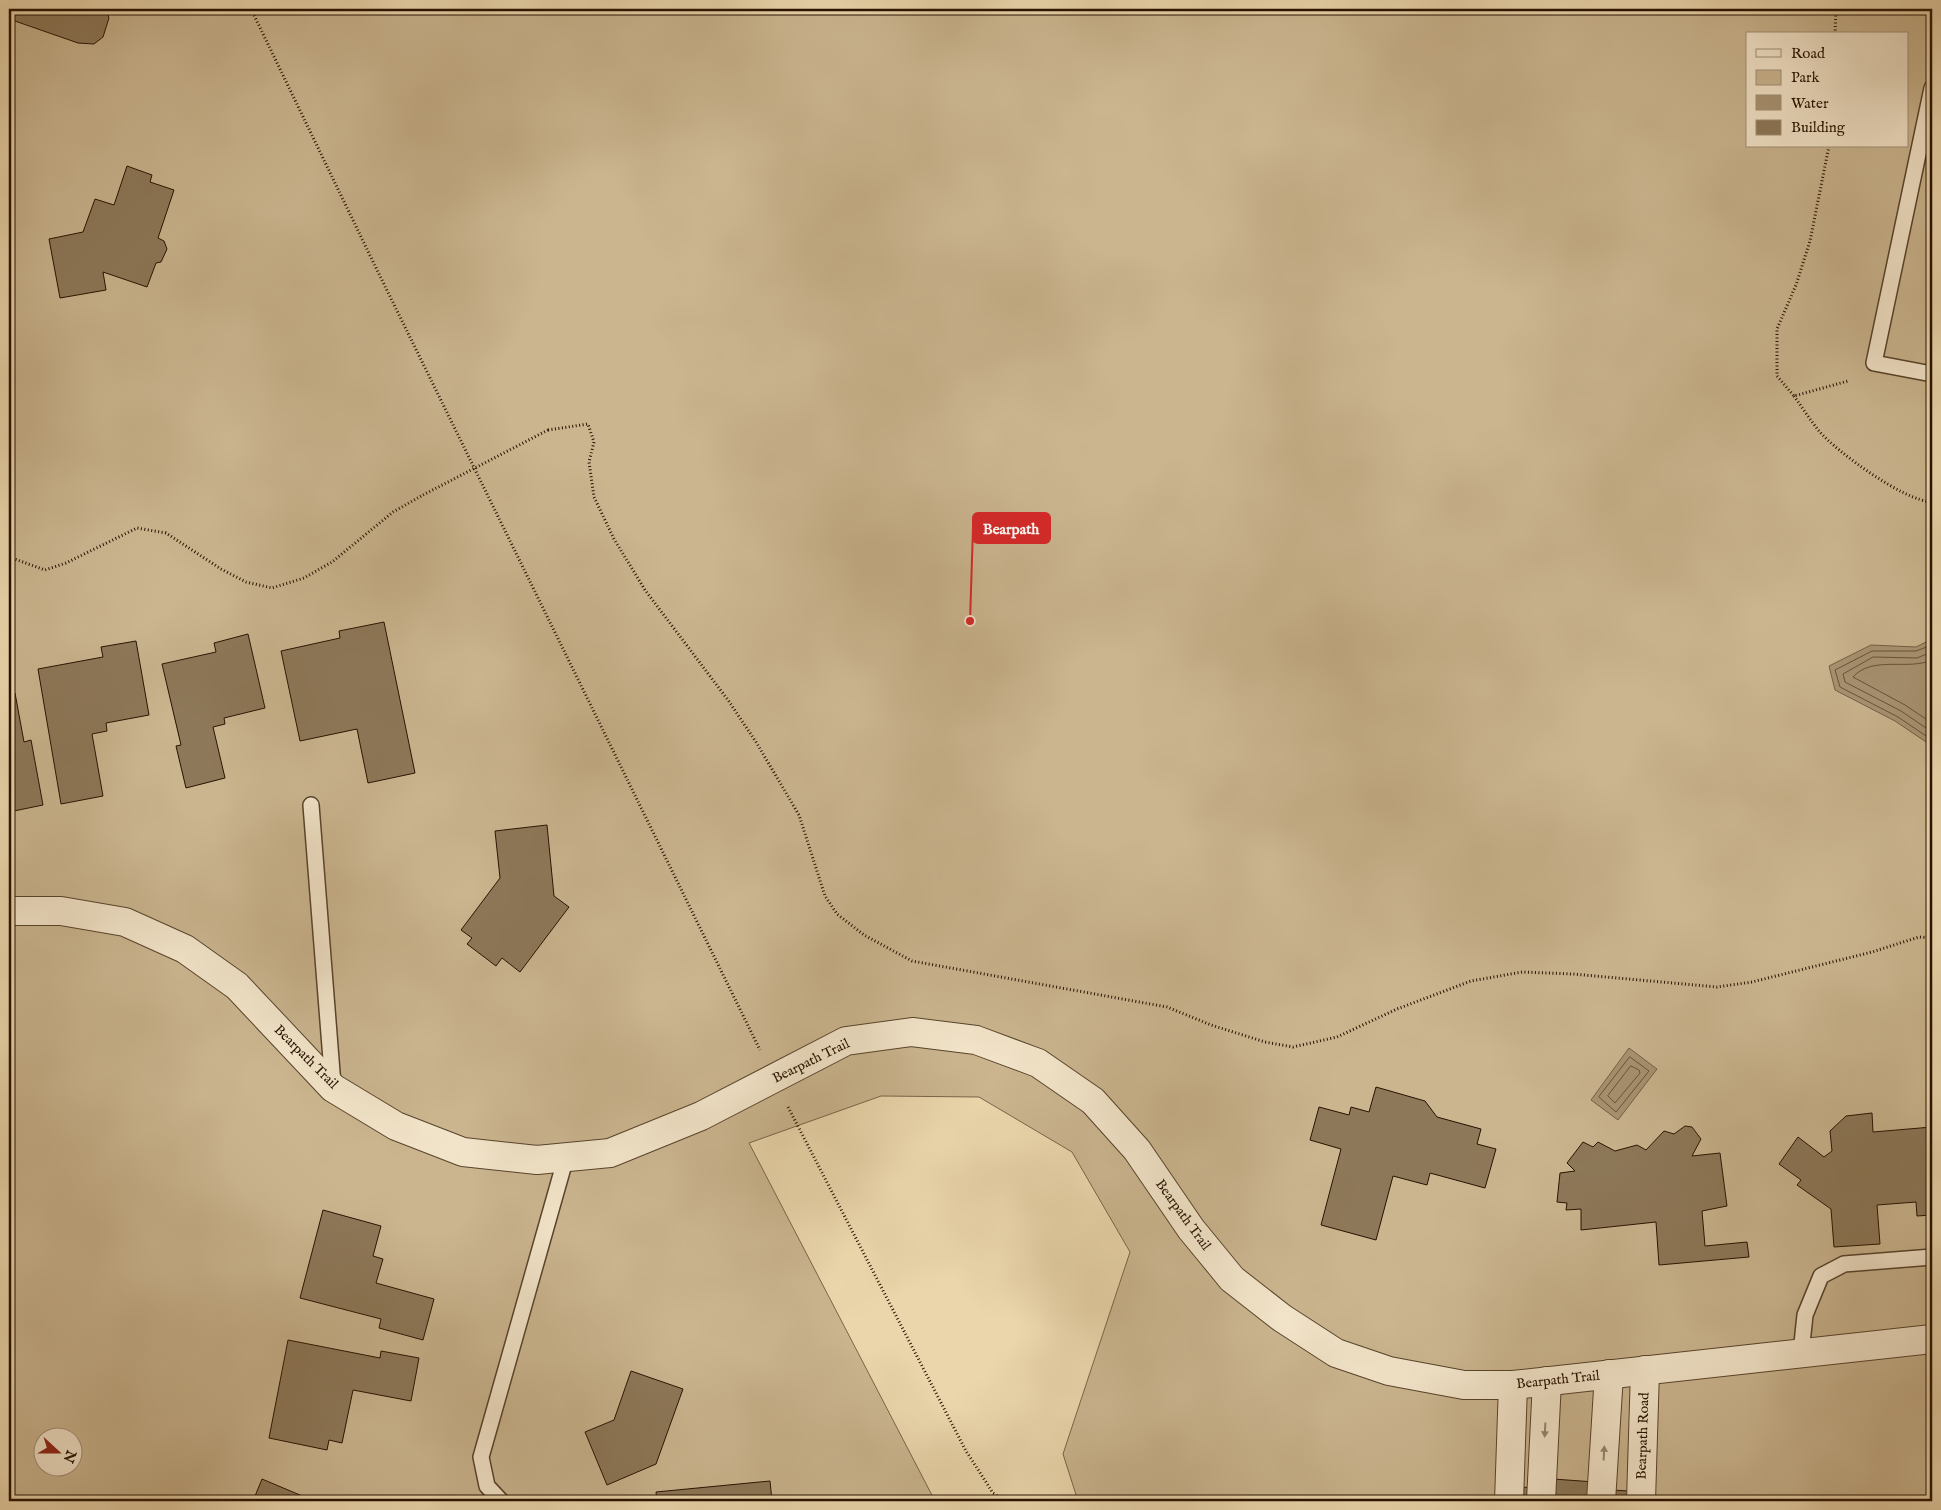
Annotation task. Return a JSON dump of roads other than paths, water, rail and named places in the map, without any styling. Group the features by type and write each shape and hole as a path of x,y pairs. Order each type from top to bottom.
{"street":[{"name":"Bearpath Trail","path":"9,911 61,912 124,922 185,948 237,986 333,1088 396,1126 463,1152 537,1160 610,1153 677,1127 846,1041 912,1032 976,1040 1038,1063 1092,1101 1137,1150 1191,1229 1232,1279 1282,1318 1336,1353 1389,1370 1464,1385 1514,1385 1932,1339"},
{"name":"Bearpath Road","path":"1641,1501 1645,1370"},
{"path":"1601,1501 1609,1374"},
{"path":"1541,1501 1547,1381"},
{"path":"1508,1501 1514,1385"}],"lane":[{"path":"1932,88 1874,363 1932,374"},
{"path":"311,805 333,1088"},
{"path":"501,1501 487,1486 481,1457 566,1157"},
{"path":"1801,1353 1805,1315 1821,1276 1844,1264 1932,1257"}],"water":[{"path":"1932,639 1932,746 1895,721 1835,690 1829,666 1871,645 1916,647"},
{"path":"1629,1048 1657,1069 1618,1120 1591,1100"}],"place":[{"name":"Bearpath","path":"970,621"}]}
